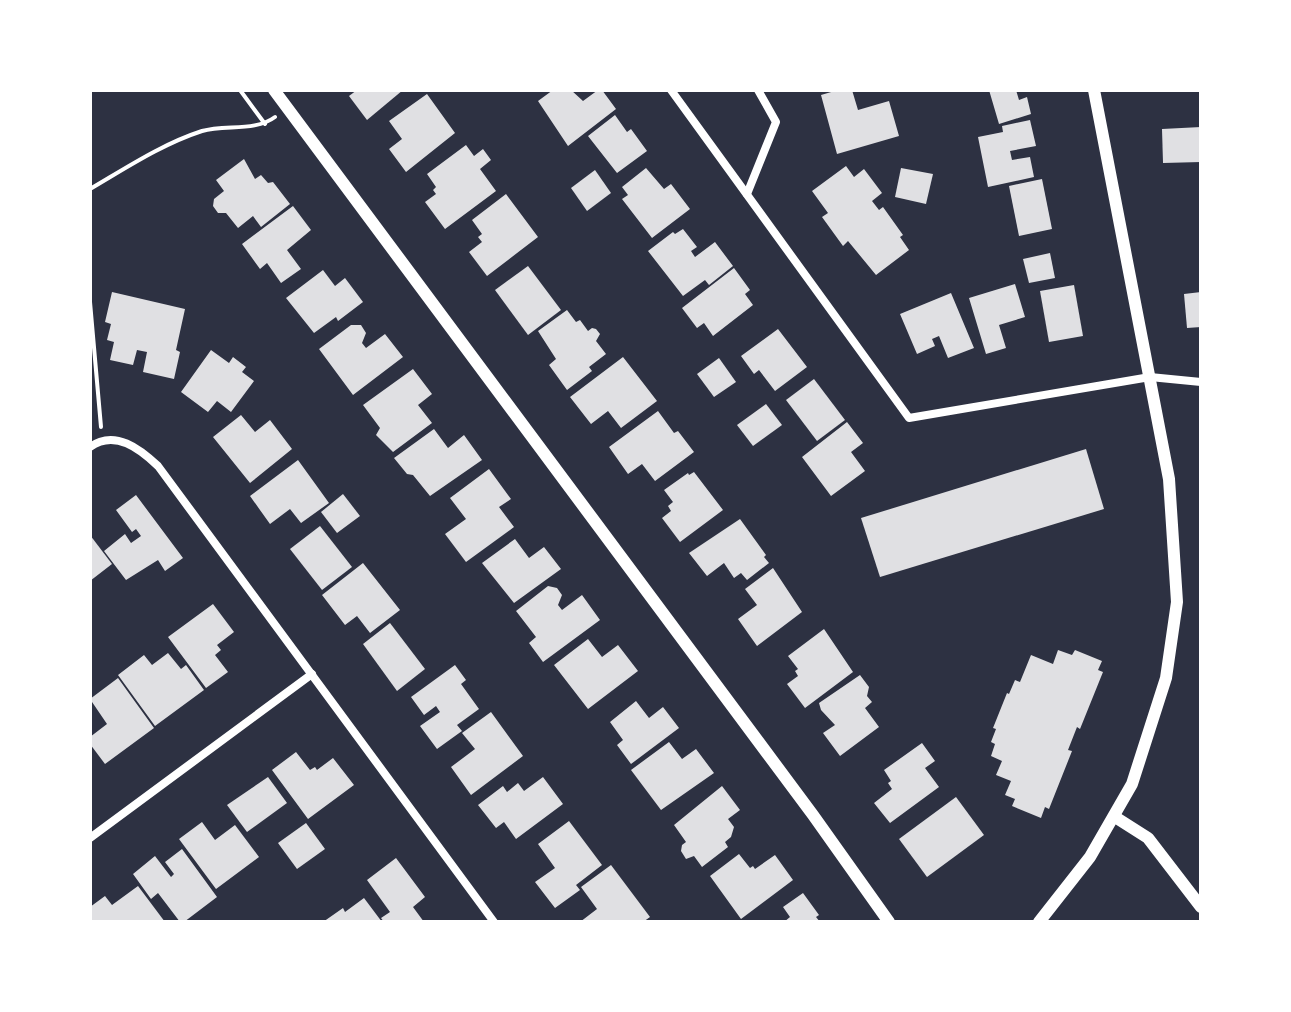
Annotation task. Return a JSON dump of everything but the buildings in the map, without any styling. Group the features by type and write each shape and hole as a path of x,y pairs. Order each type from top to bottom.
{"street":[{"path":"274,90 813,815 889,922"},
{"path":"671,90 909,418 1150,377 1201,382"},
{"path":"747,194 776,122 758,90"},
{"path":"1039,922 1090,857 1132,784 1166,678 1177,602 1169,479 1094,90"},
{"path":"90,447 114,439 129,444 158,466 494,922"},
{"path":"90,838 312,674"},
{"path":"1115,817 1148,838 1201,907"}],"path":[{"path":"90,189 171,144 205,130 265,124 240,90"},
{"path":"90,302 103,441"}]}
